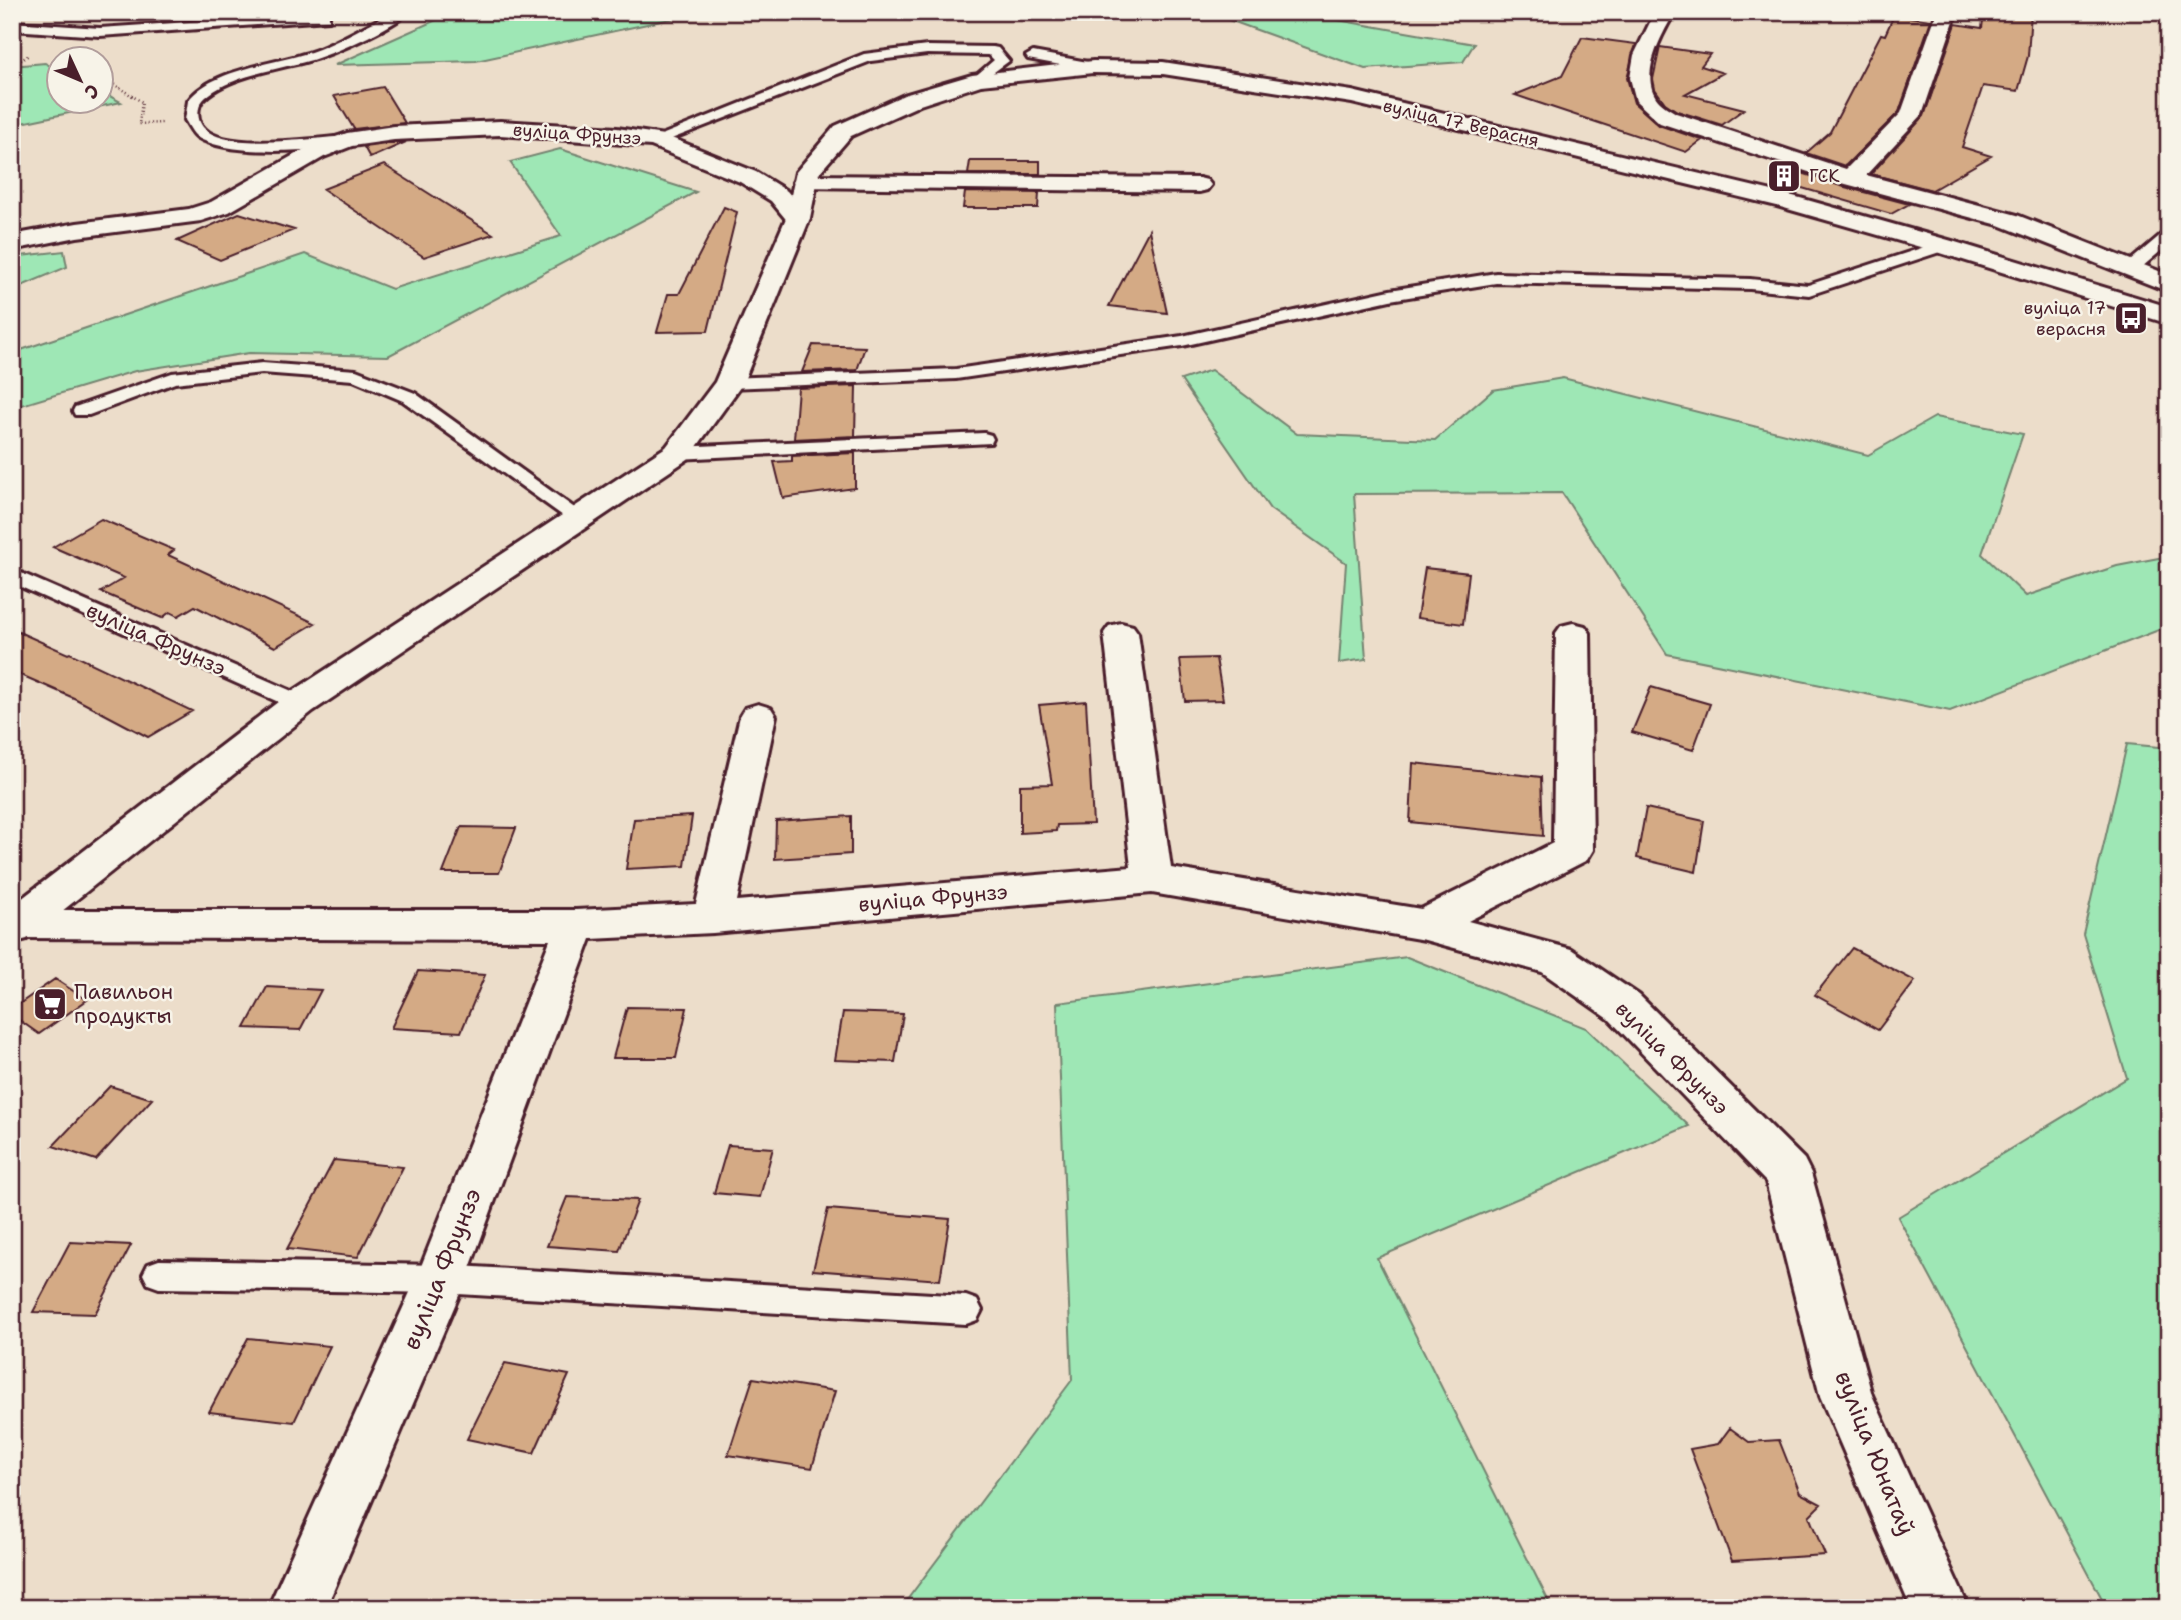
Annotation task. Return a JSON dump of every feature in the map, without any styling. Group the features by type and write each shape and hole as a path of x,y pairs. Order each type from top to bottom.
{"street":[{"path":"1665,12 1651,37 1640,73 1647,102 1668,118 1850,177 2008,220 2169,284"},
{"path":"1850,177 1911,115 1947,12"},
{"name":"вуліца 17 Верасня","path":"798,218 808,172 843,131 912,100 979,79 1093,67 1163,68 1352,97 1784,201 1943,246 2169,316"},
{"name":"вуліца Фрунзэ","path":"12,243 77,230 192,216 220,207 316,152 347,140 394,133 500,128 656,140 748,177 779,196 798,218 729,383 677,453 300,703 15,925"},
{"path":"805,182 1199,185"},
{"path":"1121,633 1152,879"},
{"path":"1425,925 1573,850 1573,633"},
{"path":"713,918 758,716"},
{"name":"вуліца Фрунзэ","path":"15,925 576,925 713,918 1152,879 1425,925 1556,960 1623,1007 1787,1173"},
{"name":"вуліца Фрунзэ","path":"297,1608 441,1279 576,925"},
{"name":"вуліца Юнатаў","path":"1787,1173 1846,1396 1940,1608"}],"lane":[{"path":"347,140 234,147 204,138 192,123 191,107 199,96 226,81 321,52 402,12"},
{"path":"12,26 100,32 325,17"},
{"path":"656,140 869,57 927,50 993,51 1002,61 979,79"},
{"path":"1032,56 1093,67"},
{"path":"2129,270 2169,236"},
{"path":"729,383 956,374 1182,341 1390,295 1496,278 1750,284 1809,290 1943,246"},
{"path":"82,411 172,377 262,369 356,375 409,397 577,517"},
{"path":"677,453 984,439"},
{"name":"вуліца Фрунзэ","path":"12,575 300,703"},
{"path":"159,1274 441,1279 966,1310"}],"path":[{"path":"116,86 142,102 139,124 192,123"}],"green space":[{"path":"454,12 703,12 476,61 335,65"},
{"path":"1207,12 1292,12 1474,44 1463,62 1365,69"},
{"path":"46,64 46,116 55,116 12,125 12,66"},
{"path":"560,149 696,192 388,356 249,353 135,371 12,408 12,353 305,254 392,289 561,236 510,162"},
{"path":"64,251 67,267 12,290 12,257"},
{"path":"1211,370 1297,434 1435,440 1493,390 1563,378 1868,455 1935,417 2023,434 1982,554 2026,596 2117,566 2169,556 2169,626 1950,711 1667,654 1562,493 1354,494 1366,659 1339,663 1346,563 1270,509 1181,380"},
{"path":"2127,744 2169,748 2169,869 2165,870 2169,895 2169,1608 2107,1608 1898,1217 2127,1078 2083,934"},
{"path":"1407,957 1586,1028 1689,1126 1377,1258 1552,1608 901,1608 1072,1380 1057,1003"}],"building":[{"path":"1984,12 2031,12 2028,56 2018,91 1983,86 1962,147 1991,156 1932,190 1871,174 1924,116 1956,24 1982,28"},
{"path":"1894,15 1931,20 1899,112 1845,166 1806,153 1830,132 1881,34 1885,35"},
{"path":"1582,37 1636,44 1627,78 1634,103 1659,125 1702,140 1686,152 1515,95 1562,76"},
{"path":"1660,47 1710,54 1701,66 1723,73 1685,94 1744,109 1722,125 1677,111 1665,103 1655,89 1653,79"},
{"path":"383,87 405,123 354,129 334,96"},
{"path":"406,142 370,158 364,147 394,143"},
{"path":"970,161 1040,161 1040,174 968,174"},
{"path":"384,165 493,234 424,257 323,189"},
{"path":"1790,169 1909,204 1891,214 1778,181"},
{"path":"965,192 1039,193 1038,208 963,208"},
{"path":"724,207 737,212 708,331 657,332 668,294 679,294"},
{"path":"239,213 294,230 220,260 177,241"},
{"path":"1149,230 1167,313 1109,306"},
{"path":"813,345 865,347 857,370 802,372"},
{"path":"856,386 855,436 794,439 798,388"},
{"path":"855,453 855,488 783,498 774,462 792,461 792,456"},
{"path":"101,519 174,550 168,555 315,623 275,647 195,606 178,616 170,612 162,618 101,592 124,578 53,547"},
{"path":"1425,568 1469,573 1463,624 1417,618"},
{"path":"12,629 70,653 192,711 148,737 76,699 12,671"},
{"path":"1216,658 1223,700 1185,701 1180,659"},
{"path":"1651,687 1710,704 1693,750 1632,732"},
{"path":"1086,701 1093,824 1057,825 1056,831 1020,833 1020,785 1052,784 1039,705"},
{"path":"1413,763 1541,777 1543,836 1410,822"},
{"path":"1646,808 1704,821 1696,872 1637,858"},
{"path":"692,816 685,866 626,869 634,819"},
{"path":"851,816 851,854 775,859 776,821"},
{"path":"461,827 516,828 499,873 443,873"},
{"path":"1852,948 1915,981 1878,1030 1815,995"},
{"path":"418,971 485,975 461,1032 391,1028"},
{"name":"Павильон продукты","path":"55,979 87,1000 39,1034 12,1015 12,1009"},
{"path":"267,987 321,990 300,1030 245,1028"},
{"path":"627,1007 687,1008 676,1058 613,1058"},
{"path":"843,1012 903,1014 895,1062 835,1060"},
{"path":"110,1086 152,1099 96,1160 53,1146"},
{"path":"728,1145 773,1148 760,1197 714,1193"},
{"path":"334,1160 403,1167 358,1257 287,1249"},
{"path":"567,1197 638,1200 619,1251 547,1246"},
{"path":"828,1209 950,1219 940,1280 813,1270"},
{"path":"70,1242 131,1245 95,1314 33,1312"},
{"path":"248,1338 330,1346 294,1422 209,1412"},
{"path":"505,1363 569,1375 534,1453 467,1439"},
{"path":"753,1378 835,1391 812,1468 728,1455"},
{"path":"1730,1428 1749,1442 1779,1440 1800,1493 1821,1504 1809,1516 1825,1555 1732,1561 1690,1449 1718,1444"}],"place":[{"name":"ГСК","path":"1784,176"},
{"name":"вуліца 17 верасня","path":"2131,318"},
{"name":"Павильон продукты","path":"50,1004"}]}
